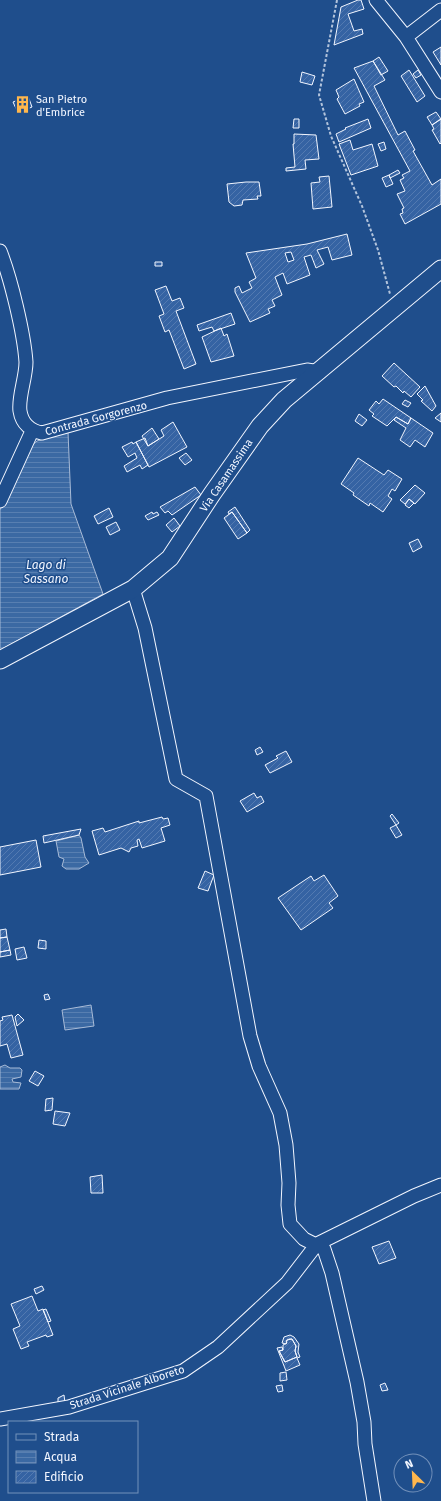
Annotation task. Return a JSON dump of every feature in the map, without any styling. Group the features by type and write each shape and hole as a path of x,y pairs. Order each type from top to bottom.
{"main road":[{"name":"Via Casamassima","path":"0,660 133,588 170,558 212,494 260,426 284,400 320,372 441,269"}],"street":[{"path":"376,0 406,37 441,92"},
{"path":"406,37 441,10"},
{"name":"Contrada Gorgorenzo","path":"0,252 18,315 26,362 20,411 25,424 32,431 42,433 168,398 299,371 307,370 320,372"},
{"path":"0,501 32,431"},
{"path":"133,588 145,628 176,779 206,796 250,1036 259,1066 280,1113 286,1145 290,1224 296,1233 304,1239 320,1242 414,1196 441,1185"},
{"path":"320,1242 324,1249 332,1273 354,1368 364,1422 365,1444 374,1501"},
{"name":"Strada Vicinale Alboreto","path":"0,1419 69,1406 183,1371 218,1347 287,1283 320,1242"}],"path":[{"path":"337,0 319,95 331,136 362,206 378,250 394,309"}],"water":[{"name":"Lago di Sassano","path":"68,432 71,504 103,594 0,650 0,510 30,447 37,441"},
{"path":"79,835 85,857 89,863 79,869 66,869 62,866 64,859 59,857 56,841"},
{"path":"91,1005 94,1026 65,1030 62,1010"},
{"path":"5,1065 10,1068 20,1068 22,1070 21,1077 12,1079 13,1082 21,1083 19,1089 0,1089 0,1067"}],"building":[{"path":"361,0 364,9 348,14 354,31 362,29 363,34 334,45 341,7"},
{"path":"441,47 441,65 433,52"},
{"path":"379,57 388,71 381,75 373,61"},
{"path":"373,61 385,80 374,86 398,135 405,131 415,150 413,151 432,185 441,179 441,204 405,224 400,214 403,213 402,209 404,208 397,194 405,191 400,180 404,178 402,175 410,171 354,68"},
{"path":"409,70 425,96 417,102 401,76"},
{"path":"418,70 421,75 416,78 413,74"},
{"path":"302,72 315,76 312,85 300,82"},
{"path":"354,79 364,102 359,104 360,106 345,114 337,99 339,97 336,90"},
{"name":"San Pietro d'Embrice","path":"28,96 32,107 18,113 13,102"},
{"path":"436,112 441,119 432,125 427,117"},
{"path":"294,119 299,119 299,128 293,128"},
{"path":"368,119 371,128 339,142 336,134 346,129 345,128"},
{"path":"441,119 440,144 432,130 434,129 432,125"},
{"path":"294,134 316,135 319,159 305,160 306,169 286,171 286,168 295,167 293,144"},
{"path":"350,140 353,150 372,144 378,166 351,175 339,144"},
{"path":"384,142 386,149 381,151 378,144"},
{"path":"398,170 400,173 390,178 389,175"},
{"path":"389,175 393,184 386,187 382,178"},
{"path":"329,176 332,207 313,209 311,183 320,182 319,177"},
{"path":"259,182 261,196 257,196 258,199 243,200 242,205 234,206 229,202 227,184"},
{"path":"347,234 352,255 332,260 328,247 317,250 324,264 316,268 311,255 304,257 310,275 287,284 283,273 275,277 282,295 272,300 275,306 268,309 270,313 250,322 235,292 235,288 239,286 242,293 252,288 249,282 256,278 246,253 307,244","holes":["291,252 294,260 288,262 285,253"]},
{"path":"155,262 162,262 162,266 155,266"},
{"path":"166,286 172,301 180,298 184,308 176,311 196,364 184,369 169,330 165,332 159,316 164,314 155,290"},
{"path":"231,313 235,324 214,331 212,327 199,331 197,325"},
{"path":"221,328 224,336 227,334 234,356 211,362 202,337"},
{"path":"394,363 420,387 411,397 404,391 403,393 396,386 394,387 382,376"},
{"path":"425,386 436,406 432,411 421,401 423,400 417,394"},
{"path":"383,399 411,418 408,424 396,417 387,426 372,416 374,414 369,410 376,401 379,404"},
{"path":"405,400 411,403 408,407 402,404"},
{"path":"441,413 441,422 435,418"},
{"path":"359,414 367,420 362,426 355,421"},
{"path":"396,417 408,424 411,418 433,433 425,447 415,440 410,447 400,440 406,428 394,420"},
{"path":"173,422 187,447 149,467 136,442 145,438 148,446 164,436 161,430"},
{"path":"152,428 159,439 148,446 142,436"},
{"path":"132,442 133,444 136,442 148,465 142,469 140,465 127,472 124,466 137,458 135,453 128,457 122,447"},
{"path":"186,453 192,460 185,465 179,458"},
{"path":"358,458 384,475 388,470 402,479 395,491 392,489 388,496 392,499 383,512 370,503 369,506 353,495 354,493 341,484"},
{"path":"415,485 425,493 415,504 409,499 405,504 400,500"},
{"path":"195,487 201,495 172,515 168,511 165,513 160,507"},
{"path":"409,499 414,503 409,508 405,505"},
{"path":"235,507 250,530 247,533 232,512 229,514 228,512"},
{"path":"109,508 113,517 98,524 94,516"},
{"path":"152,512 153,514 157,512 159,515 148,520 145,516"},
{"path":"232,512 247,533 238,539 224,518"},
{"path":"174,518 180,526 172,532 166,525"},
{"path":"116,522 120,530 110,535 106,527"},
{"path":"418,539 422,547 413,552 409,543"},
{"path":"260,747 263,752 257,755 255,750"},
{"path":"286,751 292,762 270,773 265,765 278,758 276,756"},
{"path":"254,793 257,798 261,796 264,802 247,812 240,801"},
{"path":"392,814 399,823 396,825 390,816"},
{"path":"162,817 163,819 168,818 170,825 161,828 165,841 142,848 139,839 137,840 138,846 131,848 129,852 121,848 99,855 92,831 103,828 105,832 139,821 139,823"},
{"path":"396,825 402,835 396,838 390,828"},
{"path":"81,829 79,835 44,843 43,836"},
{"path":"36,840 41,867 0,875 0,847"},
{"path":"205,871 214,875 208,891 198,888"},
{"path":"324,875 338,896 329,903 333,908 301,930 278,898 311,876 314,881"},
{"path":"6,929 7,937 0,938 0,930"},
{"path":"7,937 10,950 0,952 0,938"},
{"path":"39,940 46,941 46,949 38,948"},
{"path":"24,947 27,958 17,960 15,949"},
{"path":"10,950 11,955 0,957 0,952"},
{"path":"48,994 50,999 45,1000 44,995"},
{"path":"18,1014 24,1020 17,1026 15,1017"},
{"path":"12,1015 23,1055 11,1058 7,1044 0,1046 0,1021 3,1020 2,1017"},
{"path":"35,1071 44,1076 38,1086 29,1081"},
{"path":"53,1098 52,1110 45,1111 46,1099"},
{"path":"55,1111 70,1113 65,1126 53,1124"},
{"path":"102,1175 103,1193 91,1193 90,1177"},
{"path":"389,1241 396,1258 379,1264 372,1247"},
{"path":"42,1286 44,1290 36,1294 34,1289"},
{"path":"32,1296 38,1311 43,1309 53,1335 47,1337 46,1335 27,1342 29,1346 21,1349 13,1329 20,1326 11,1304"},
{"path":"46,1309 51,1321 48,1322 43,1310"},
{"path":"290,1335 294,1337 299,1344 298,1352 300,1357 297,1358 300,1365 286,1371 277,1348 282,1347 283,1350 279,1351 285,1362 297,1357 295,1351 296,1346 292,1339 287,1340 286,1344 282,1343 284,1337"},
{"path":"292,1339 296,1346 295,1351 297,1357 285,1362 279,1351 283,1350 283,1345 287,1343 286,1341"},
{"path":"286,1372 287,1380 280,1381 280,1373"},
{"path":"385,1383 388,1390 382,1391 380,1385"},
{"path":"282,1385 283,1391 278,1392 276,1386"},
{"path":"64,1395 65,1403 58,1405 58,1398"}],"place":[{"name":"San Pietro d'Embrice","path":"23,105"}]}
